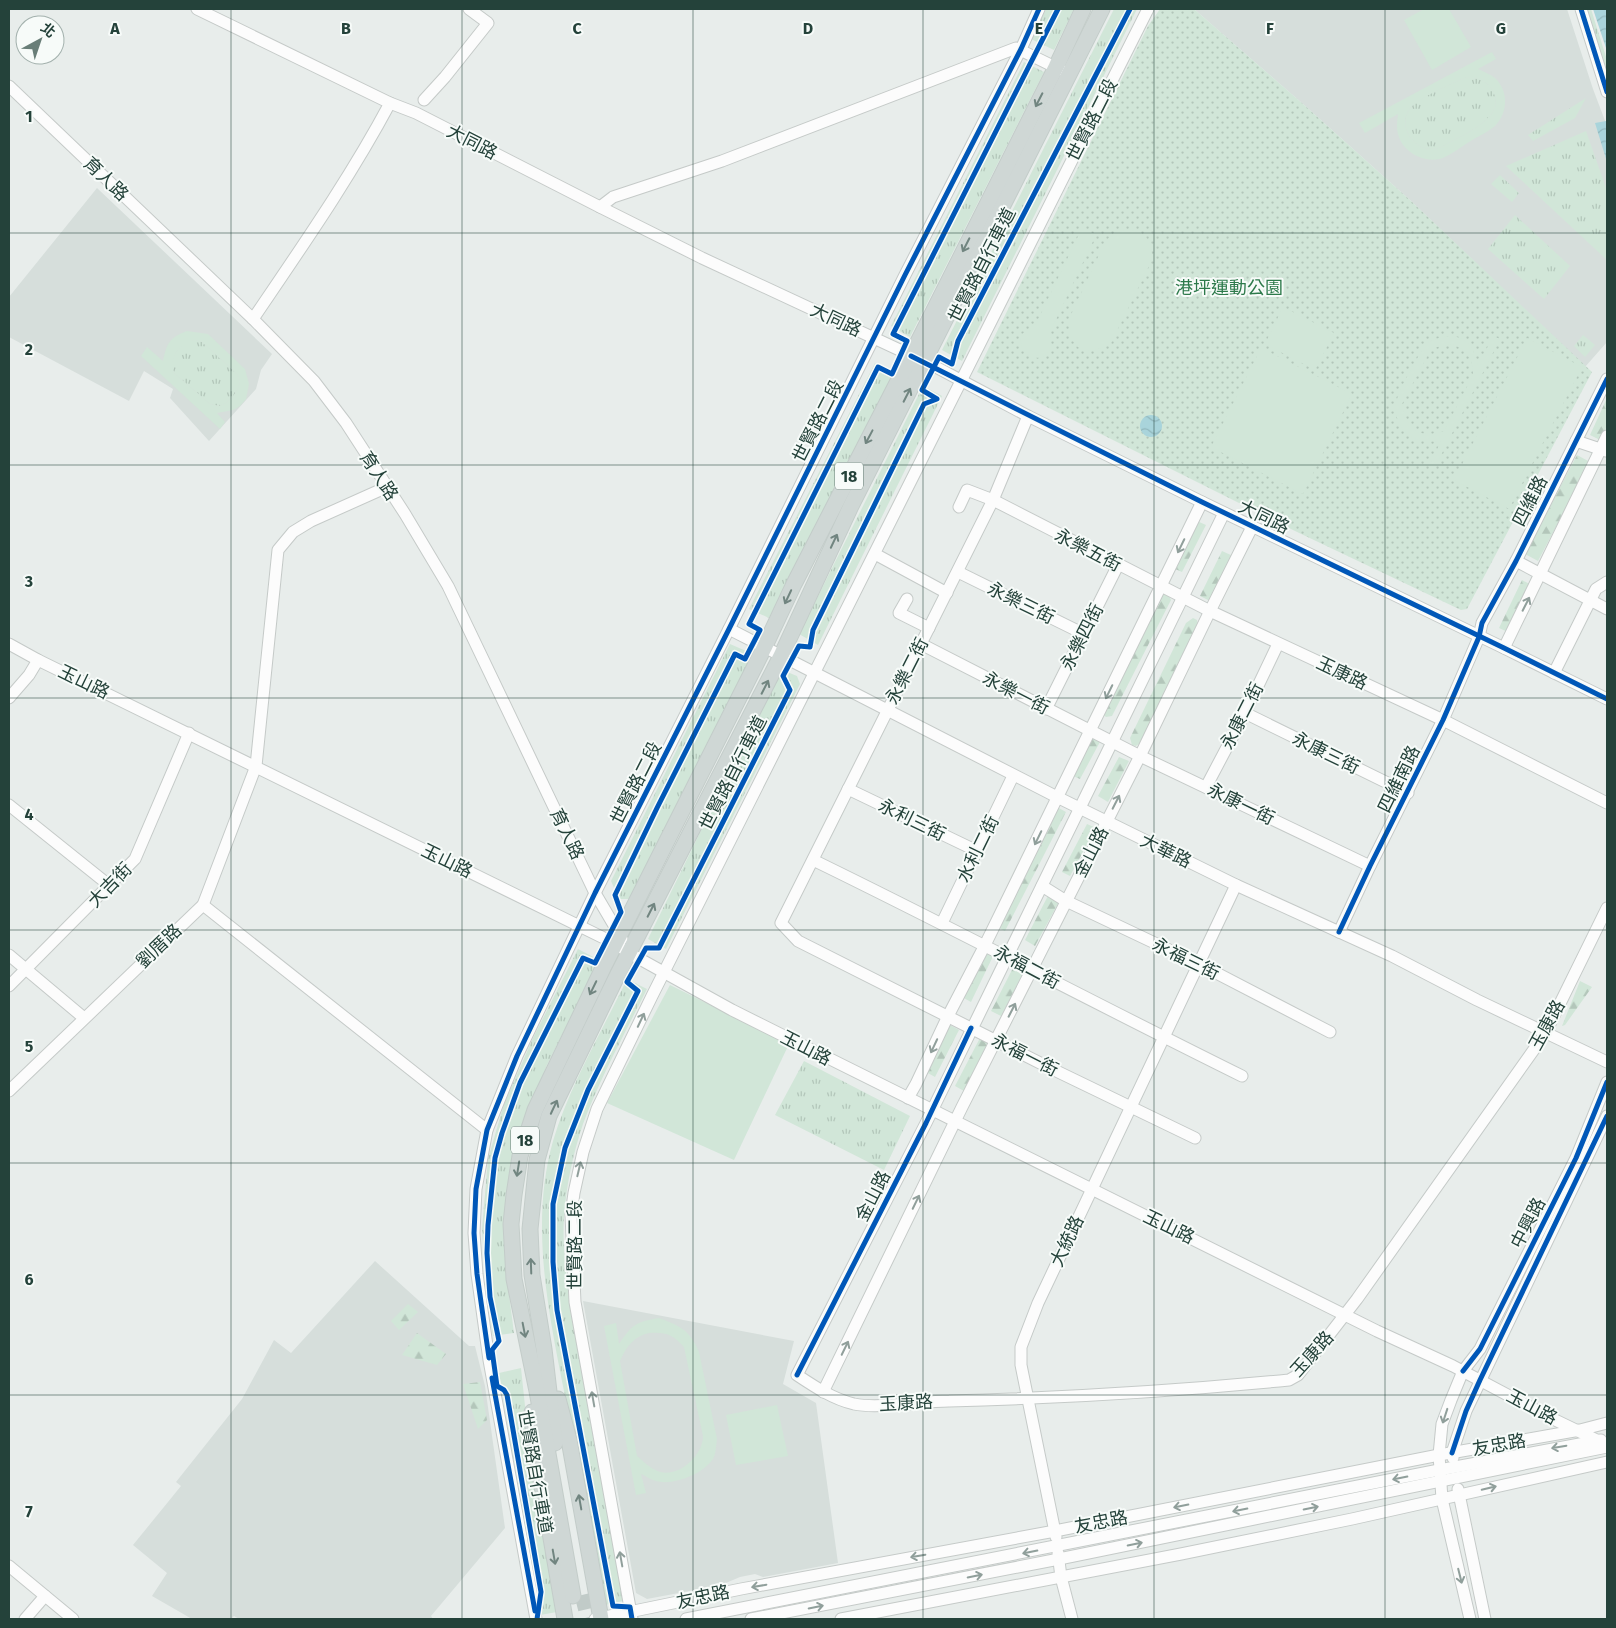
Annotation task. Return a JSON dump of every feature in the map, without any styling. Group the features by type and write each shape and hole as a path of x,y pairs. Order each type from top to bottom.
{"main road":[{"name":"18","path":"1083,9 918,358 780,656 629,954 550,1116 537,1160 530,1229 532,1275 578,1595 514,1279 511,1224 520,1156 535,1110 794,584 918,358 994,221 1102,9"},
{"name":"18","path":"544,1349 569,1440 599,1619"},
{"name":"18","path":"528,1353 534,1440 565,1619"}],"street":[{"name":"大同路","path":"198,9 390,103 416,113 702,258 918,358 1028,416 1252,527 1607,699"},
{"path":"424,100 488,23 469,9"},
{"name":"世賢路二段","path":"536,1619 489,1360 477,1274 474,1233 476,1189 487,1130 517,1056 595,893 1021,49 1039,9"},
{"name":"世賢路二段","path":"631,1616 575,1302 571,1215 583,1152 597,1109 664,972 1148,9"},
{"path":"1582,9 1607,92"},
{"path":"600,207 613,197 722,161 1016,48 1070,74"},
{"name":"育人路","path":"9,86 253,318 314,381 346,423 448,586 618,940 629,954"},
{"path":"253,318 349,175 390,103"},
{"name":"四維路","path":"1479,637 1482,623 1516,561 1607,379"},
{"name":"永樂二街","path":"781,923 958,572 993,500 1028,416"},
{"path":"1504,648 1604,450 1607,436"},
{"path":"1576,441 1604,450"},
{"name":"劉厝路","path":"9,1091 203,905 256,766 278,550 293,532 299,528 387,487"},
{"name":"永樂五街","path":"959,507 967,490 993,500 1183,598"},
{"path":"908,1098 1202,502"},
{"name":"金山路","path":"797,1375 932,1110 1224,513"},
{"name":"金山路","path":"823,1392 955,1122 1140,756 1252,527"},
{"path":"875,554 947,593"},
{"path":"1516,561 1607,609"},
{"name":"永樂四街","path":"1046,709 1118,565"},
{"name":"永樂三街","path":"958,572 1084,634"},
{"path":"1554,673 1596,589 1607,582"},
{"name":"玉康路","path":"1183,598 1443,720 1607,803"},
{"path":"906,599 899,613 929,628"},
{"name":"大華路","path":"729,629 1057,798 1079,807 1236,885 1392,956 1545,1034 1607,1062"},
{"name":"四維南路","path":"1339,932 1443,720 1479,637"},
{"name":"玉山路","path":"9,644 38,660 580,926 618,940"},
{"name":"永樂一街","path":"921,644 1111,742"},
{"name":"永康二街","path":"1206,787 1245,714 1278,644"},
{"path":"9,698 29,675 38,660"},
{"name":"永康三街","path":"1245,714 1408,793"},
{"name":"大吉街","path":"9,986 135,859 189,733"},
{"name":"永康一街","path":"1111,742 1370,866"},
{"name":"水利二街","path":"942,923 1013,776"},
{"name":"永利三街","path":"848,789 977,851"},
{"path":"9,804 110,886"},
{"name":"永福二街","path":"813,860 942,923 1164,1038 1242,1076"},
{"name":"大統路","path":"1072,1619 1061,1577 1055,1531 1027,1399 1021,1365 1021,1347 1038,1303 1091,1189 1236,885"},
{"name":"永福三街","path":"1042,886 1066,901 1198,964 1330,1032"},
{"path":"203,905 487,1130"},
{"name":"玉康路","path":"797,1375 823,1392 855,1404 874,1405 931,1401 1027,1399 1289,1380 1298,1375 1345,1315 1545,1034 1607,908"},
{"name":"永福一街","path":"781,923 798,941 996,1041 1195,1138"},
{"name":"玉山路","path":"629,954 732,1010 955,1122 1345,1315 1463,1371 1551,1418 1605,1443"},
{"path":"9,956 84,1018"},
{"name":"中興路","path":"1470,1619 1442,1499 1439,1455 1442,1424 1463,1371 1480,1349 1568,1174 1607,1082"},
{"name":"中興路","path":"1452,1453 1466,1411 1480,1380 1607,1116"},
{"name":"友忠路","path":"599,1619 631,1616 751,1587 1055,1531 1439,1455 1580,1430 1607,1423"},
{"name":"友忠路","path":"751,1619 1440,1482 1455,1473 1605,1443"},
{"path":"1452,1453 1458,1495 1484,1619"},
{"path":"841,1619 1190,1552 1607,1462"},
{"name":"友忠路","path":"686,1619 1439,1470 1455,1473"},
{"path":"9,1566 73,1619"},
{"path":"25,1619 45,1596"}],"shaded area":[{"path":"1194,9 1567,9 1607,126 1607,342 1585,367 1411,201"},
{"path":"97,188 272,354 261,370 256,389 209,441 170,398 173,389 144,371 129,401 9,337 9,297"},
{"path":"375,1261 469,1346 475,1346 485,1386 505,1528 431,1616 433,1619 239,1619 234,1616 231,1619 192,1619 152,1596 167,1573 133,1545 181,1486 176,1482 242,1399 274,1340 291,1353"},
{"path":"583,1301 794,1341 783,1384 816,1403 838,1563 763,1577 755,1574 740,1577 721,1585 647,1599 636,1593"}],"green space":[{"path":"1046,9 1074,9 1054,50 1031,39"},
{"path":"1114,9 1137,9 962,361 942,350"},
{"name":"港坪運動公園","path":"1160,9 1194,9 1411,201 1592,372 1467,609 1461,610 1295,531 977,372 1148,26"},
{"path":"1424,9 1449,9 1471,47 1432,70 1404,20"},
{"path":"1586,9 1591,9 1607,60 1607,74"},
{"path":"1492,52 1496,59 1478,69 1489,74 1500,83 1505,95 1502,115 1495,126 1450,155 1430,160 1416,156 1406,148 1398,134 1398,114 1365,133 1359,123","holes":["1464,78 1476,78 1491,88 1496,98 1495,107 1490,115 1473,130 1435,149 1417,144 1407,130 1405,122 1407,113 1413,105 1424,98"]},
{"path":"1024,62 1044,72 910,337 891,326"},
{"path":"1464,78 1479,79 1491,88 1496,98 1495,107 1490,115 1473,130 1435,149 1417,144 1407,130 1405,122 1407,113 1413,105 1423,98"},
{"path":"1586,98 1575,118 1533,141 1528,135"},
{"path":"1586,131 1607,191 1607,260 1506,166"},
{"path":"1500,175 1519,193 1512,202 1491,184"},
{"path":"1515,215 1570,266 1544,299 1488,249"},
{"path":"1082,228 1096,235 1051,330 1050,350 1046,355 1035,358 1025,352 1022,347 1022,334 1036,324"},
{"path":"1127,229 1144,235 1147,238 1151,247 1152,260 1111,343 1094,350 1087,351 1081,349 1072,339 1068,321 1106,240 1116,233"},
{"path":"1283,307 1334,333 1315,370 1265,344"},
{"path":"187,331 208,334 245,369 249,384 246,399 233,410 217,413 225,422 220,429 141,356 147,347 163,361 170,342","holes":["195,340 202,342 237,374 240,382 234,395 226,403 219,406 210,404 174,373 172,364 176,352 186,342"]},
{"path":"1583,335 1595,345 1585,357 1574,346"},
{"path":"1452,336 1460,338 1471,348 1478,366 1493,336 1500,339 1435,467 1430,464 1441,441 1422,441 1416,439 1400,426 1396,413 1399,393 1425,344 1435,339","holes":["1452,344 1462,349 1468,356 1472,364 1473,375 1444,431 1427,434 1421,433 1415,430 1407,420 1402,404 1430,351 1437,347"]},
{"path":"1527,338 1582,367 1509,509 1454,480"},
{"path":"195,340 202,342 237,374 240,382 234,395 226,403 219,406 210,404 174,373 171,364 176,352 186,341"},
{"path":"1261,348 1352,394 1303,494 1211,447"},
{"path":"875,363 894,372 769,618 749,609"},
{"path":"923,386 942,396 818,645 799,634"},
{"path":"1607,398 1607,426 1600,440 1590,435"},
{"path":"1577,455 1590,462 1538,561 1525,554"},
{"path":"1197,521 1206,525 1182,572 1173,568"},
{"path":"1222,551 1233,556 1210,601 1200,596"},
{"path":"1522,580 1533,586 1510,633 1499,628"},
{"path":"1163,592 1168,594 1171,600 1112,716 1106,717 1102,714"},
{"path":"1193,618 1197,620 1198,625 1140,743 1136,746 1132,745 1130,738 1186,623"},
{"path":"730,644 753,654 629,899 619,899 611,881"},
{"path":"780,669 797,676 800,684 666,949 648,939"},
{"path":"1092,735 1101,740 1080,779 1071,775"},
{"path":"1119,757 1129,761 1108,802 1098,796"},
{"path":"1057,807 1066,812 1005,931 997,927"},
{"path":"1087,824 1096,828 1070,876 1062,872"},
{"path":"1050,892 1061,898 1035,946 1025,940"},
{"path":"987,948 995,952 971,1002 962,997"},
{"path":"578,949 599,960 547,1065 522,1128 506,1219 505,1264 514,1333 493,1336 486,1292 482,1229 488,1159 504,1104 533,1038"},
{"path":"1015,964 1025,970 1001,1016 991,1011"},
{"path":"627,979 647,989 605,1073 583,1124 568,1182 564,1229 565,1262 570,1306 623,1601 605,1605 549,1311 542,1242 542,1208 546,1174 553,1141 560,1121 577,1080"},
{"path":"1580,981 1592,987 1565,1025 1562,1026"},
{"path":"670,985 789,1044 734,1160 607,1103"},
{"path":"950,1025 959,1030 935,1077 926,1072"},
{"path":"980,1038 988,1042 964,1091 955,1086"},
{"path":"804,1061 910,1116 884,1170 775,1115"},
{"path":"408,1304 418,1312 399,1330 391,1321"},
{"path":"659,1318 679,1326 696,1345 717,1439 713,1459 695,1474 671,1482 663,1482 652,1480 641,1474 646,1493 636,1495 604,1326 616,1323 619,1344 631,1328 651,1319","holes":["644,1334 668,1335 676,1339 684,1347 703,1436 702,1443 695,1457 682,1468 668,1473 654,1469 637,1456 620,1361 625,1351 635,1339"]},
{"path":"417,1333 446,1354 437,1365 402,1355"},
{"path":"521,1368 527,1425 557,1612 540,1615 499,1373"},
{"path":"480,1382 487,1420 478,1429 463,1384"},
{"path":"777,1405 788,1456 736,1465 726,1415"}],"water":[{"path":"1593,9 1607,9 1607,51"},
{"path":"1606,121 1607,126 1607,162 1595,123"},
{"path":"1151,415 1159,418 1162,426 1159,434 1151,437 1143,434 1140,426 1143,418"}],"tunnel":[{"path":"582,1595 588,1619"}],"cycle path":[{"path":"489,1358 477,1274 474,1233 476,1189 487,1130 517,1056 595,893 905,275 1021,49 1039,9"},
{"name":"世賢路自行車道","path":"537,1619 541,1592 507,1395 504,1390 497,1386 492,1350 499,1341 490,1297 487,1253 488,1225 495,1158 502,1133 520,1083 583,958 595,963 621,912 615,895 735,654 745,659 760,630 749,624 878,367 892,374 907,341 893,334 1058,9"},
{"name":"世賢路自行車道","path":"632,1619 630,1607 613,1606 557,1310 553,1262 553,1204 565,1148 588,1090 638,991 627,982 646,948 659,948 790,690 783,676 799,646 810,647 813,630 924,404 937,399 922,390 939,357 952,364 958,341 1130,9"},
{"path":"1581,9 1607,92"},
{"path":"911,356 1202,502 1607,699"},
{"path":"1339,932 1443,720 1479,637 1482,623 1516,561 1607,379"},
{"path":"797,1375 926,1123 971,1028"},
{"path":"1463,1371 1480,1349 1576,1158 1607,1082"},
{"path":"1452,1453 1466,1411 1480,1380 1607,1116"},
{"path":"492,1378 535,1611"}]}
